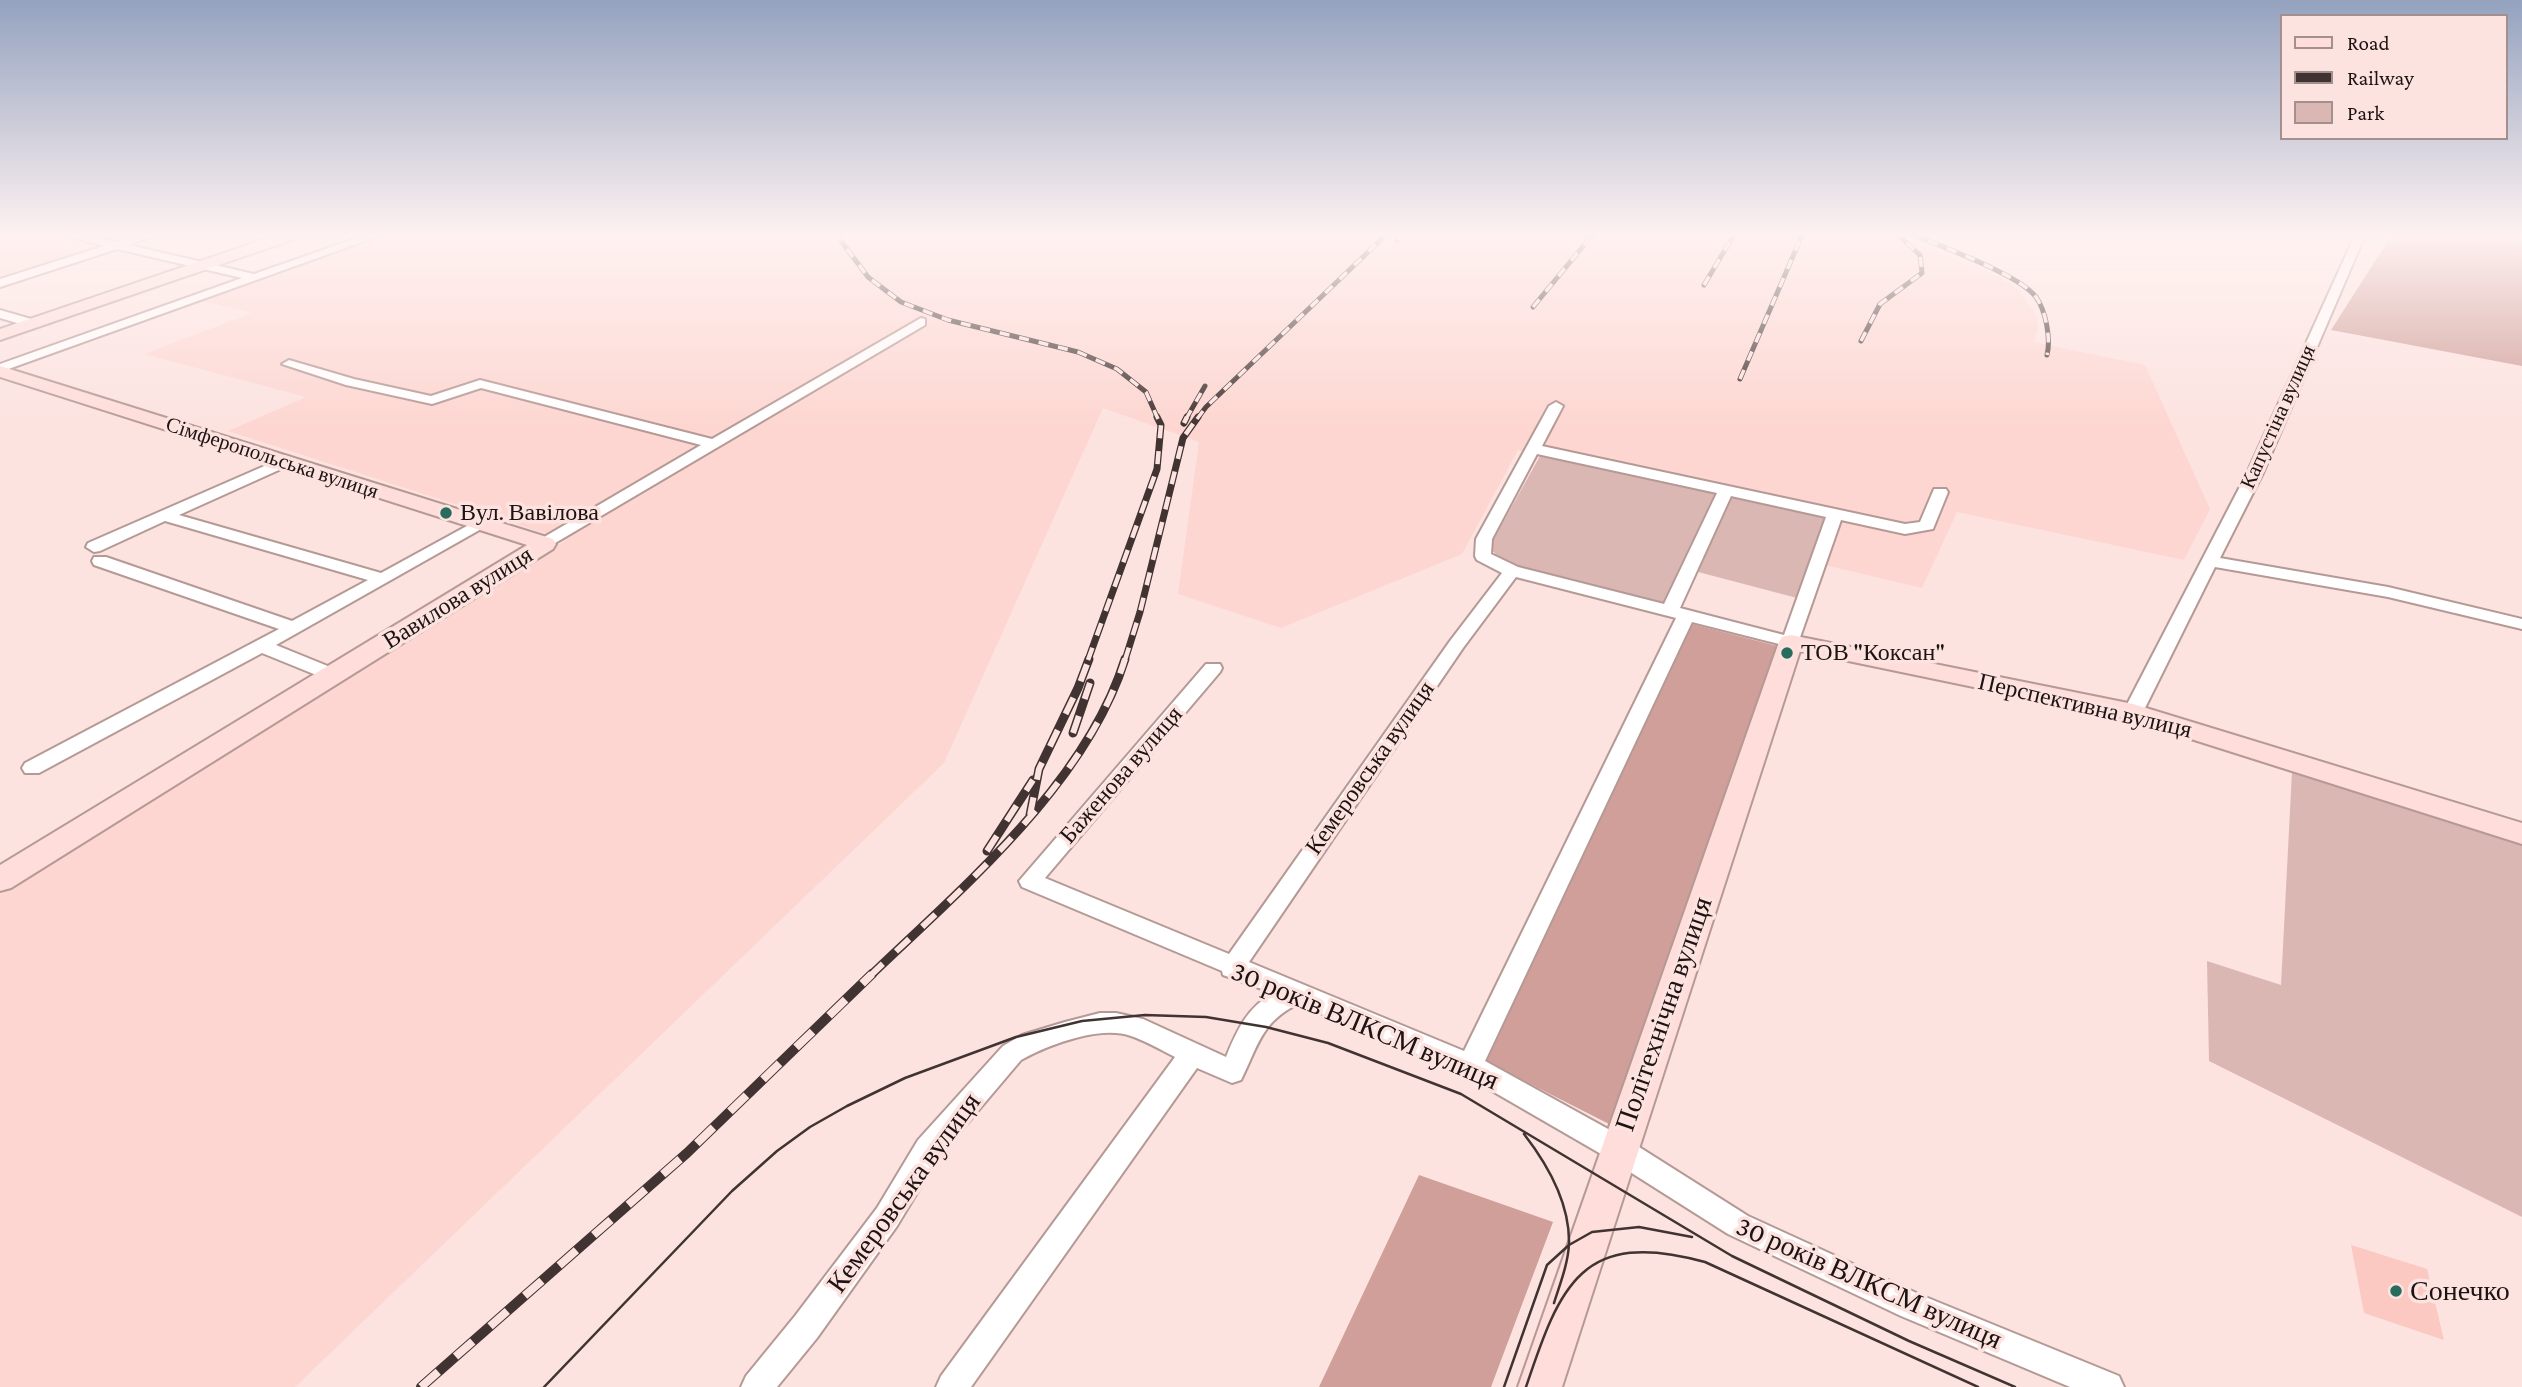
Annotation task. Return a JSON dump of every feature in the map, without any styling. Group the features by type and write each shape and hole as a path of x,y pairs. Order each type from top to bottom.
{"street":[{"path":"0,335 111,298"},
{"path":"0,370 202,298"},
{"name":"Капустіна вулиця","path":"2133,712 2255,473 2332,298"},
{"path":"0,314 34,324"},
{"name":"Вавилова вулиця","path":"0,880 545,544 920,322"},
{"path":"289,364 425,400 480,384 713,444"},
{"name":"Сімферопольська вулиця","path":"0,370 545,544"},
{"name":"Перспективна вулиця","path":"1556,406 1483,539 1481,550 1490,562 1512,571 1791,642 2133,712 2522,834"},
{"path":"1533,449 1906,529 1927,526 1940,492"},
{"path":"285,462 164,516 97,554 294,628"},
{"path":"1470,1065 1678,613 1726,491"},
{"path":"1791,642 1835,514"},
{"path":"164,516 383,579"},
{"path":"32,768 482,524"},
{"path":"2210,561 2388,592 2522,624"},
{"name":"Кемеровська вулиця","path":"1232,968 1456,645 1512,571"},
{"name":"Політехнічна вулиця","path":"1540,1387 1791,642"},
{"path":"261,646 333,675"},
{"name":"Баженова вулиця","path":"1030,881 1213,668"},
{"name":"30 років ВЛКСМ вулиця","path":"1030,881 1232,968 1470,1065 1618,1149 1738,1225 1912,1306 2108,1387"},
{"name":"Кемеровська вулиця","path":"757,1387 806,1327 887,1217 928,1149 1012,1053 1031,1042 1065,1032 1100,1023 1116,1023 1134,1026 1232,1072 1254,1023 1262,1012 1295,994"},
{"path":"952,1387 1193,1053"}],"shaded area":[{"path":"203,298 2024,298 2036,315 2038,328 2033,342 2145,365 2210,509 2184,560 1957,512 1922,588 1808,561 1825,517 1518,450 1462,554 1281,628 1178,594 1199,442 1103,408 944,763 295,1387 0,1387 0,894 566,540 228,431 306,397 144,354 252,313 197,300"},
{"path":"2352,298 2522,298 2522,366 2331,330"},
{"path":"1692,624 1781,647 1609,1124 1485,1061"},
{"path":"1419,1175 1553,1222 1491,1387 1319,1387"}],"green space":[{"path":"1540,456 1825,517 1797,598 1683,568 1664,605 1503,562 1491,549 1492,542"},
{"path":"2292,772 2522,844 2522,1217 2209,1061 2207,961 2281,985"}],"building":[{"name":"Сонечко","path":"2351,1245 2427,1269 2444,1340 2364,1313"}],"tram line":[{"path":"544,1387 732,1191 777,1151 810,1127 905,1078 1016,1037 1082,1021 1145,1015 1206,1017 1266,1027 1328,1043 1461,1094 1732,1256 1909,1341 2015,1387"},
{"path":"1524,1134 1549,1172 1562,1200 1569,1245"},
{"path":"1569,1245 1592,1232 1639,1227 1692,1237"},
{"path":"1504,1387 1547,1265 1569,1245"},
{"path":"1554,1303 1569,1245"},
{"path":"1526,1387 1538,1351 1565,1294 1582,1274 1603,1260 1630,1253 1663,1253 1705,1262 1978,1387"}],"railway":[{"path":"895,298 948,320 1078,352 1117,369 1146,392 1158,419"},
{"path":"1197,419 1206,407 1320,298"},
{"path":"1533,307 1541,298"},
{"path":"1740,379 1775,298"},
{"path":"1861,341 1880,304 1888,298"},
{"path":"2036,298 2045,317 2048,333 2047,355"},
{"path":"1186,419 1205,386"},
{"path":"1125,660 1140,612 1183,438 1198,417"},
{"path":"1088,660 1157,469 1161,425 1158,419"},
{"path":"1184,423 1186,419"},
{"path":"1030,815 1039,769 1089,659"},
{"path":"870,976 981,870 1052,791 1082,749 1107,705 1125,659"},
{"path":"1073,733 1090,683"},
{"path":"987,851 1033,780"},
{"path":"421,1387 687,1153 872,974"}],"place":[{"name":"Вул. Вавілова","path":"446,513"},
{"name":"ТОВ \"Коксан\"","path":"1787,653"},
{"name":"Сонечко","path":"2396,1291"}]}
